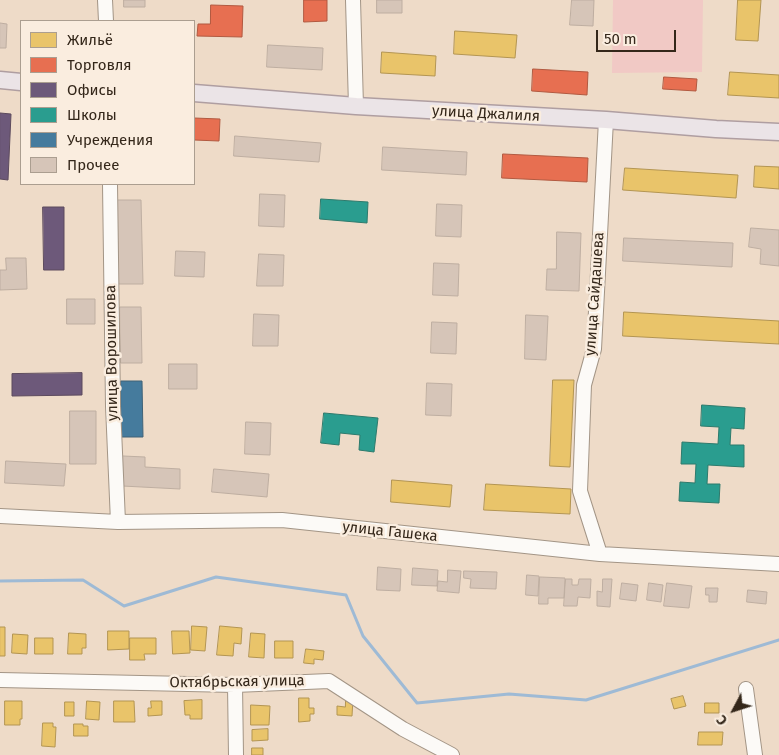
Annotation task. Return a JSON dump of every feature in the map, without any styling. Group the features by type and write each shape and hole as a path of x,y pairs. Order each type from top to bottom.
{"main road":[{"path":"0,80 20,82"},
{"name":"улица Джалиля","path":"195,93 356,106 779,132"}],"street":[{"path":"105,0 106,20"},
{"path":"353,0 356,106"},
{"name":"улица Сайдашева","path":"600,554 580,491 584,385 594,349 606,120"},
{"name":"улица Ворошилова","path":"110,185 113,406 118,522"},
{"name":"улица Гашека","path":"0,516 118,522 282,520 600,554 779,564"},
{"name":"Октябрьская улица","path":"0,680 235,685 329,681 403,729 452,755"},
{"path":"235,685 236,755"},
{"path":"746,689 755,755"}],"shaded area":[{"path":"613,0 703,0 702,72 612,73"}],"building: Жильё":[{"path":"738,0 761,0 758,41 736,40"},
{"path":"455,31 517,35 515,58 454,54"},
{"path":"382,52 436,56 435,76 381,73"},
{"path":"730,72 779,75 779,98 728,95"},
{"path":"755,166 779,167 779,189 754,187"},
{"path":"625,168 738,175 736,198 623,190"},
{"path":"624,312 779,321 779,344 623,336"},
{"path":"553,380 574,380 570,467 550,466"},
{"path":"392,480 452,485 450,507 391,502"},
{"path":"486,484 571,489 570,514 484,510"},
{"path":"192,626 207,627 205,651 191,650"},
{"path":"220,626 242,628 241,644 234,643 233,656 217,655"},
{"path":"0,627 5,627 5,656 0,656"},
{"path":"108,631 129,631 129,649 108,650"},
{"path":"172,631 189,631 190,653 173,654"},
{"path":"69,633 86,634 86,648 82,648 82,654 68,654"},
{"path":"251,633 265,634 264,658 249,657"},
{"path":"13,634 28,635 27,654 12,653"},
{"path":"35,638 53,638 53,654 35,654"},
{"path":"130,638 156,638 156,654 144,654 145,660 130,660"},
{"path":"275,641 293,641 293,658 275,658"},
{"path":"306,649 324,651 323,660 314,659 314,664 304,663"},
{"path":"683,696 686,706 674,709 671,699"},
{"path":"299,698 309,698 309,708 314,708 314,714 310,714 310,721 299,722"},
{"path":"346,699 353,699 352,716 337,715 337,706 345,707"},
{"path":"202,700 202,719 190,719 190,715 185,715 184,701"},
{"path":"5,701 22,701 20,725 5,725"},
{"path":"87,701 100,702 99,720 86,719"},
{"path":"114,701 134,701 135,722 114,722"},
{"path":"151,701 162,701 162,715 148,716 148,708 151,708"},
{"path":"65,702 74,702 74,716 65,716"},
{"path":"705,703 719,703 719,713 705,713"},
{"path":"251,705 270,706 269,725 251,725"},
{"path":"43,723 53,723 53,727 56,727 55,747 42,746"},
{"path":"74,724 88,726 88,736 74,736"},
{"path":"268,729 268,740 252,741 252,730"},
{"path":"699,732 723,732 722,745 698,745"},
{"path":"252,748 263,748 263,755 252,755"}],"building: Торговля":[{"path":"304,0 327,0 327,21 304,22"},
{"path":"211,5 243,6 242,37 197,36 198,24 210,24"},
{"path":"533,69 588,72 587,95 532,91"},
{"path":"664,77 697,79 696,91 663,89"},
{"path":"195,118 220,119 219,141 195,140"},
{"path":"503,154 588,158 587,182 502,178"}],"building: Офисы":[{"path":"0,113 11,114 8,180 0,179"},
{"path":"43,207 64,207 64,270 44,270"},
{"path":"82,373 82,395 12,396 12,374"}],"building: Школы":[{"path":"321,199 368,202 367,223 320,219"},
{"path":"702,405 745,408 744,429 731,428 730,445 744,445 744,467 708,465 707,484 720,484 719,503 679,501 680,482 695,483 696,464 681,464 682,442 718,444 719,427 701,426"},
{"path":"324,413 378,418 374,452 359,450 360,435 340,433 339,445 321,443"}],"building: Учреждения":[{"path":"121,381 142,381 143,437 121,437"}],"building: Прочее":[{"path":"124,0 145,0 145,7 124,7"},
{"path":"377,0 402,0 402,13 377,13"},
{"path":"572,0 594,0 593,26 570,25"},
{"path":"0,23 7,24 6,48 0,48"},
{"path":"268,45 323,48 322,70 267,67"},
{"path":"235,136 321,143 319,162 234,156"},
{"path":"383,147 467,152 466,175 382,170"},
{"path":"260,194 285,195 284,227 259,226"},
{"path":"117,200 141,200 143,284 119,284"},
{"path":"437,204 462,205 461,237 436,236"},
{"path":"751,228 779,230 779,266 760,264 761,249 749,247"},
{"path":"557,232 581,233 579,291 546,290 547,269 556,269"},
{"path":"624,238 733,243 732,267 623,261"},
{"path":"176,251 205,252 204,277 175,276"},
{"path":"259,254 284,255 283,286 257,286"},
{"path":"6,258 26,258 27,289 0,290 0,270 6,270"},
{"path":"434,263 459,264 458,296 433,295"},
{"path":"67,299 95,299 95,324 67,324"},
{"path":"120,307 141,307 142,363 121,363"},
{"path":"254,314 279,315 278,346 253,346"},
{"path":"526,315 548,316 546,360 525,359"},
{"path":"432,322 457,323 456,354 431,353"},
{"path":"169,364 197,364 197,389 169,389"},
{"path":"427,383 452,384 451,416 426,415"},
{"path":"70,411 96,411 96,464 70,464"},
{"path":"246,422 271,423 270,455 245,454"},
{"path":"123,456 145,457 145,467 180,469 180,489 122,486"},
{"path":"6,461 66,464 64,486 5,483"},
{"path":"214,469 269,474 267,497 212,492"},
{"path":"378,567 401,569 400,591 377,590"},
{"path":"413,568 438,570 437,586 412,585"},
{"path":"448,570 461,571 459,593 437,591 438,581 447,582"},
{"path":"464,571 497,572 496,589 470,588 471,579 464,578"},
{"path":"527,575 539,576 538,596 526,595"},
{"path":"540,577 565,578 564,598 548,598 548,604 539,604"},
{"path":"566,579 572,579 572,585 578,585 579,579 591,579 590,598 578,597 577,606 564,606"},
{"path":"603,579 612,579 610,607 597,606 597,591 602,592"},
{"path":"622,583 638,585 636,601 620,599"},
{"path":"649,583 663,585 661,602 647,600"},
{"path":"667,583 692,586 689,608 664,606"},
{"path":"706,588 718,588 717,602 709,602"},
{"path":"748,590 767,592 766,604 747,602"}],"waterway":[{"path":"0,581 83,580 124,606 216,577 346,595 363,636 417,703 509,694 586,700 779,640"}]}
